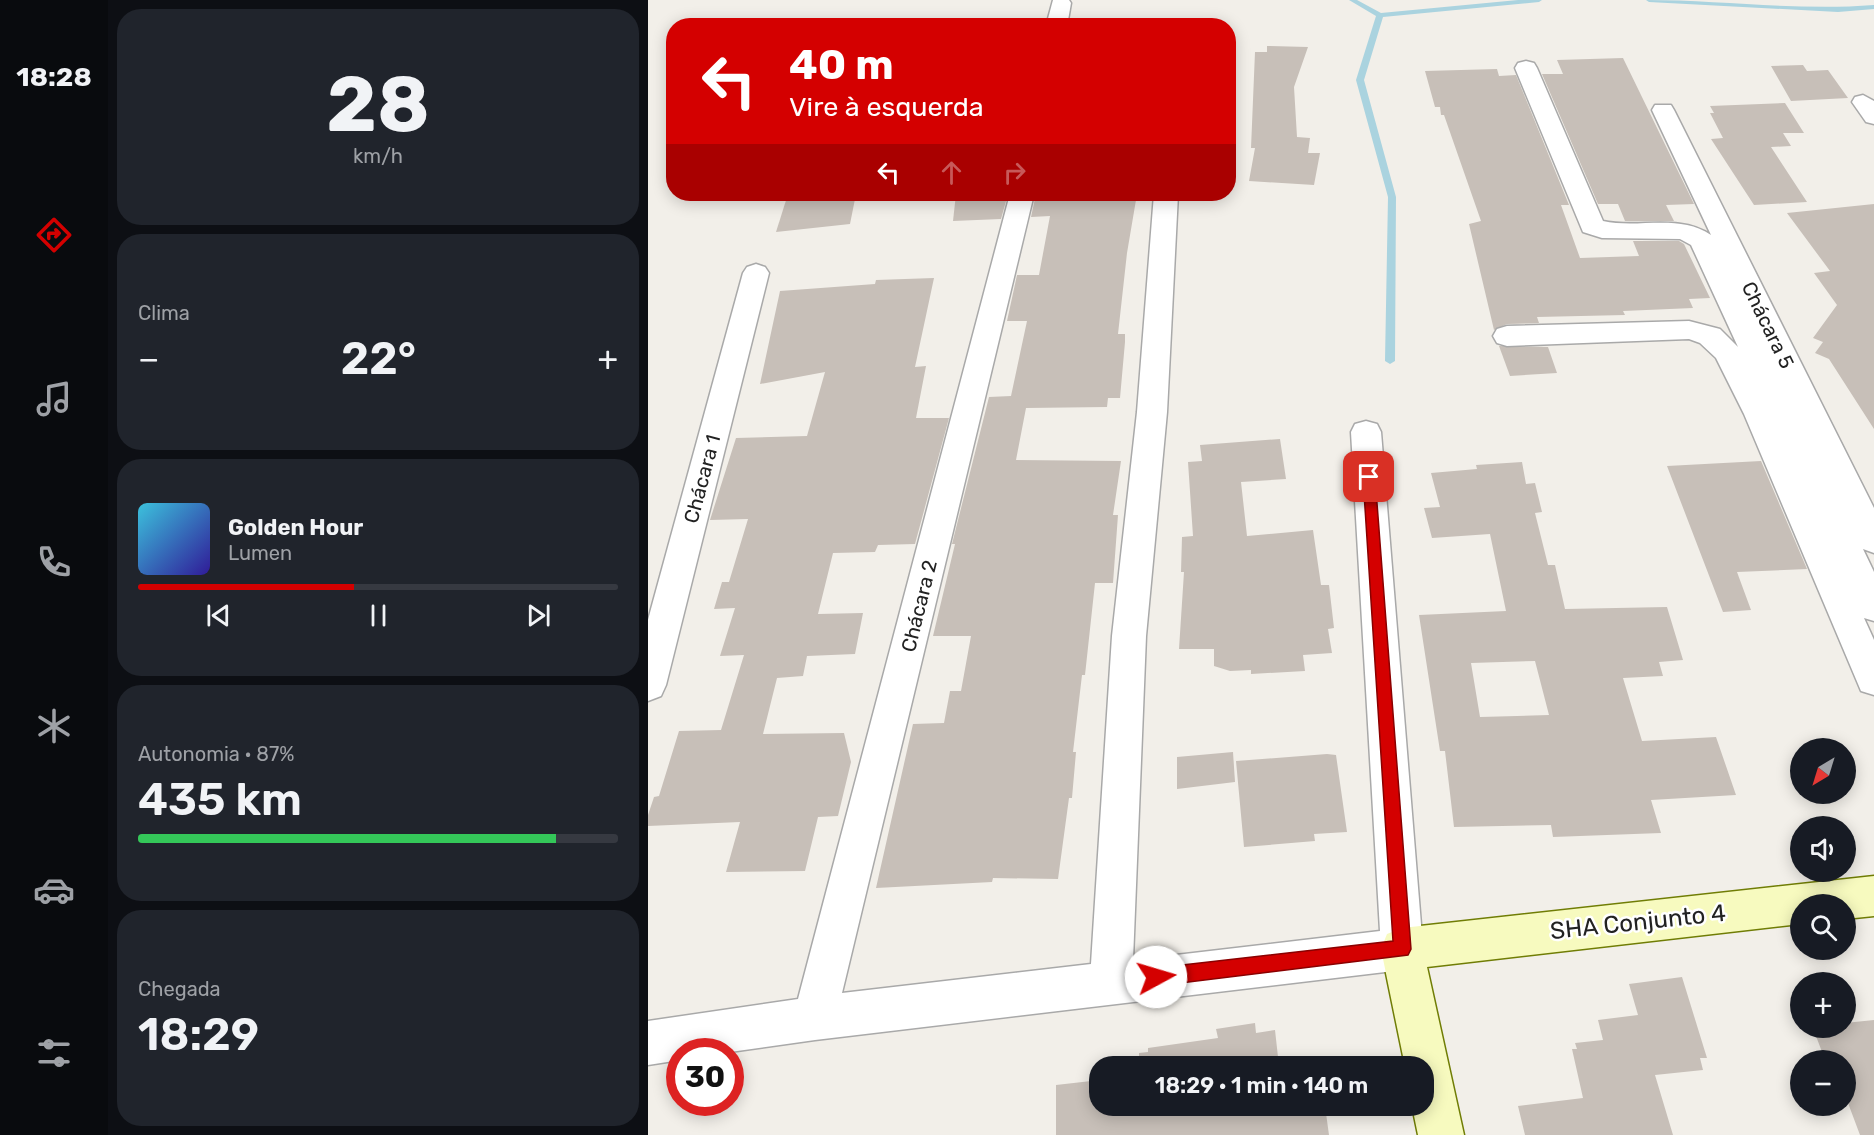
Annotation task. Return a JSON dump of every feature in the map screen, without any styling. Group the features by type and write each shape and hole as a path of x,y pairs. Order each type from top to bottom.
{"street":[{"path":"1058,18 1061,3"},
{"path":"1526,68 1592,226 1602,230 1681,231 1702,240 1874,607"},
{"name":"Chácara 5","path":"1663,110 1874,540"},
{"name":"Chácara 2","path":"815,1018 1020,201"},
{"path":"1111,982 1129,636 1152,412 1165,201"},
{"name":"Chácara 1","path":"648,685 756,273"},
{"path":"1507,336 1689,330 1710,336 1727,352 1759,414 1874,680"},
{"path":"1366,432 1402,949 1442,1135"},
{"name":"SHA Conjunto 4","path":"1402,949 1874,896"},
{"path":"648,1043 815,1018 1402,949"}],"building":[{"path":"1267,46 1308,47 1294,87 1297,137 1310,138 1308,153 1320,153 1314,185 1249,181 1255,148 1251,148 1255,52 1267,52"},
{"path":"1623,58 1694,204 1666,205 1674,221 1625,221 1618,204 1598,204 1542,74 1563,74 1557,60"},
{"path":"1803,65 1807,71 1828,70 1848,98 1791,101 1771,66"},
{"path":"1497,69 1499,76 1516,75 1569,205 1561,205 1580,258 1639,256 1633,241 1679,241 1684,244 1710,298 1689,299 1693,308 1623,311 1625,315 1537,317 1539,323 1507,324 1494,330 1469,224 1481,221 1444,115 1441,115 1440,107 1435,107 1425,71"},
{"path":"1785,103 1804,133 1783,133 1791,146 1771,147 1807,202 1754,205 1711,139 1723,138 1710,113 1714,113 1710,106"},
{"path":"786,201 855,201 850,224 776,232"},
{"path":"955,201 1006,201 1001,219 953,221"},
{"path":"1034,201 1136,201 1127,253 1118,334 1125,334 1120,398 1108,398 1107,407 1026,408 1016,460 1121,461 1113,515 1118,515 1113,583 1095,583 1085,675 1082,675 1073,752 1076,752 1072,798 1069,798 1058,879 993,878 992,882 876,888 913,724 944,723 950,691 961,691 971,636 933,636 955,544 952,544 989,397 1011,396 1027,321 1007,321 1017,275 1039,275 1050,216 1031,217"},
{"path":"1874,204 1874,429 1829,359 1815,353 1823,342 1813,338 1837,305 1814,273 1830,271 1787,213"},
{"path":"934,278 915,367 926,366 916,418 949,418 915,544 878,545 875,552 833,553 818,614 863,613 855,654 807,656 803,676 777,678 763,734 844,733 851,762 838,816 818,817 805,871 726,872 740,822 648,826 648,815 654,797 659,796 679,731 721,730 744,655 720,656 735,608 714,609 722,582 729,582 748,519 710,520 736,438 807,436 825,372 760,384 780,291 875,284 876,280"},
{"path":"1499,346 1548,347 1557,373 1510,376"},
{"path":"1280,439 1286,479 1241,482 1247,536 1313,530 1321,585 1329,585 1334,628 1328,629 1332,653 1303,655 1305,671 1251,674 1251,670 1230,671 1214,666 1214,649 1179,649 1184,572 1181,572 1182,537 1193,536 1188,462 1202,461 1200,445"},
{"path":"1761,461 1807,569 1737,572 1751,610 1723,612 1667,466"},
{"path":"1522,462 1526,484 1535,483 1542,512 1535,513 1548,565 1555,565 1565,609 1667,607 1683,660 1659,662 1663,676 1623,678 1642,741 1716,737 1736,795 1651,800 1661,833 1553,837 1551,825 1454,827 1445,751 1440,751 1419,615 1506,611 1490,534 1432,538 1424,508 1440,507 1431,473 1477,469 1476,465","holes":["1535,661 1549,715 1480,717 1471,663"]},
{"path":"1233,752 1235,782 1177,789 1177,757"},
{"path":"1336,755 1347,832 1314,834 1315,841 1244,847 1236,761"},
{"path":"1682,977 1707,1058 1700,1058 1703,1070 1655,1075 1673,1135 1525,1135 1518,1106 1583,1098 1572,1049 1577,1049 1575,1043 1603,1040 1598,1020 1638,1015 1629,984"},
{"path":"1874,1020 1874,1135 1860,1135 1853,1116 1856,1116 1856,1050 1821,1050 1817,1038 1856,1038 1856,1022"},
{"path":"1255,1023 1256,1033 1275,1030 1278,1056 1139,1056 1139,1053 1148,1052 1148,1048 1218,1038 1216,1029"},
{"path":"1089,1081 1089,1116 1326,1116 1329,1135 1056,1135 1056,1085"}],"waterway":[{"path":"1352,0 1380,15"},
{"path":"1380,15 1539,0"},
{"path":"1649,0 1838,10 1874,7"},
{"path":"1380,15 1360,80 1392,197 1390,361"}],"route":[{"path":"1156,977 1402,949 1369,477"}]}
